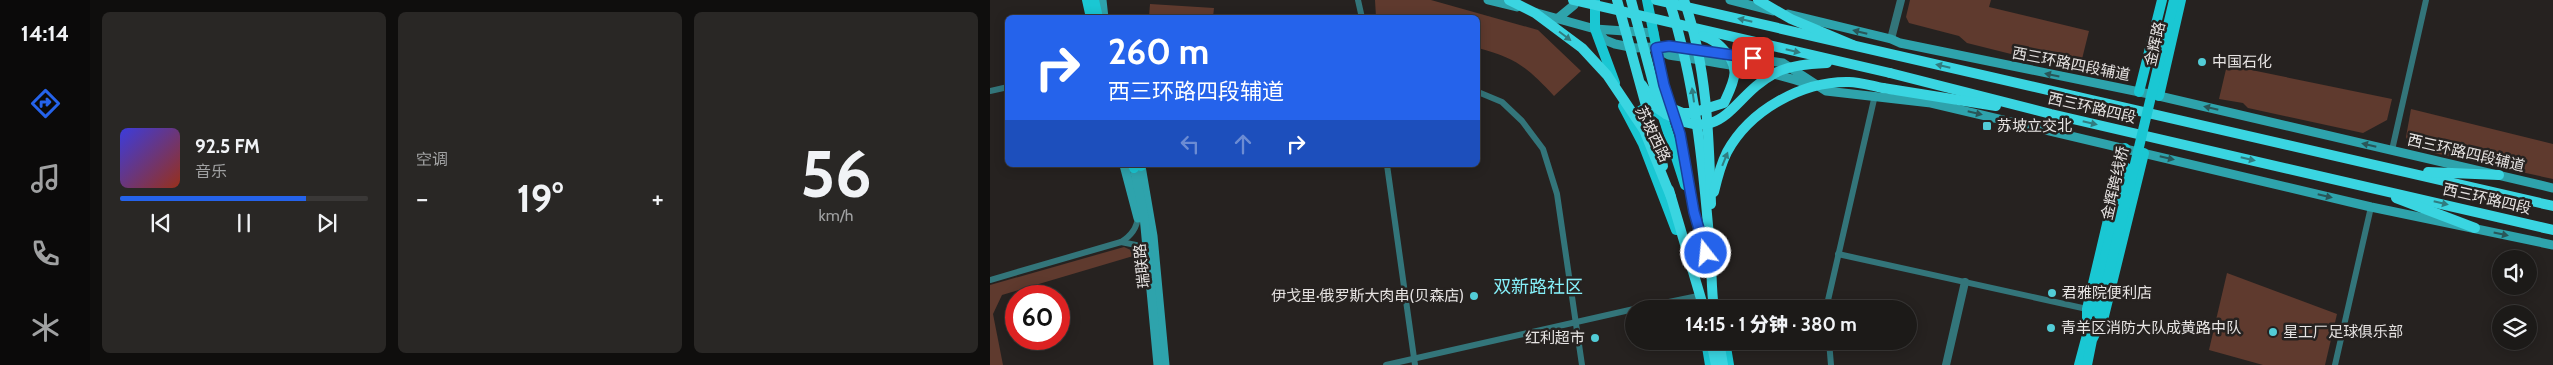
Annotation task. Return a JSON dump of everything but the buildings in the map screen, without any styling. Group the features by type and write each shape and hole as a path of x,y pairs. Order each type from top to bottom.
{"highway":[{"path":"1510,0 1535,13 1582,48 1607,75 1644,130 1671,198"},
{"name":"西三环路四段","path":"1574,0 1890,73 2051,114 2553,230"},
{"path":"1617,0 1671,198 1701,300"},
{"path":"1631,0 1655,90 1664,105 1683,113 1692,114 1724,103 1734,82 1735,72 1732,58 1713,39 1665,21"},
{"name":"西三环路四段","path":"1656,0 2553,206"},
{"path":"1669,0 1682,40 1692,86 1710,248 1713,300"},
{"path":"1684,0 1702,69 1707,114 1711,205 1710,248"},
{"path":"1758,0 1790,19 1853,45"},
{"path":"1638,80 1657,108 1666,114 1684,124 1708,126 1727,115 1751,89 1775,73 1799,65 1840,62"},
{"path":"1711,205 1727,153 1738,137 1759,115 1779,100 1796,92 1833,82 1851,82 1879,91 2051,114"},
{"path":"2402,171 2499,175"},
{"path":"2360,184 2476,228"},
{"path":"1713,350 1716,365"},
{"path":"1720,350 1723,365"}],"main road":[{"path":"1083,0 1086,15"},
{"path":"1087,0 1090,15"},
{"path":"1094,0 1097,15"},
{"path":"1102,0 1104,15"},
{"path":"1488,0 1595,29 1654,33"},
{"path":"1558,19 1574,5 1574,0"},
{"name":"苏坡西路","path":"1595,0 1595,29 1624,106 1663,191 1699,300"},
{"name":"苏坡西路","path":"1647,0 1664,85 1680,134 1694,212 1716,300"},
{"name":"西三环路四段辅道","path":"1730,0 1928,49 2159,96 2553,188"},
{"name":"金辉路","path":"2140,92 2162,0"},
{"name":"金辉跨线桥","path":"2092,312 2168,0"},
{"name":"金辉跨线桥","path":"2092,312 2174,0"},
{"name":"金辉路","path":"2159,96 2181,0"},
{"path":"1595,29 1605,40 1615,44 1635,48 1679,47 1782,63 1801,73 1826,91 1879,91 2371,206 2553,246"},
{"path":"1633,125 1636,114 1642,108 1657,111 1663,117 1694,212"},
{"path":"2087,365 2092,312 2125,148"},
{"path":"2079,365 2090,337 2104,316 2144,153"},
{"path":"1134,167 1138,217 1150,247"},
{"name":"瑞联路","path":"1134,167 1150,247 1165,365"},
{"path":"1146,167 1153,205 1150,247"},
{"name":"瑞联路","path":"1150,247 1148,260 1158,365"},
{"path":"1708,350 1710,365"},
{"path":"1726,350 1729,365"}],"street":[{"path":"1358,0 1361,15"},
{"path":"1892,39 1901,0"},
{"path":"2392,150 2426,0"},
{"path":"990,91 1005,88"},
{"path":"1828,300 1879,91"},
{"path":"1480,93 1502,102 1522,121 1543,149 1557,194 1582,365"},
{"path":"1387,167 1414,362"},
{"path":"2335,365 2371,206"},
{"path":"1121,242 1138,225 1138,217"},
{"path":"990,280 1121,242 1136,245 1148,260"},
{"path":"1838,254 2092,312"},
{"path":"1946,365 1965,282"},
{"path":"1678,300 1698,296"},
{"path":"1386,365 1414,362 1575,321 1625,311"},
{"path":"1830,350 1831,365"}],"shaded area":[{"path":"1375,0 1431,0 1538,30 1581,71 1554,96 1520,65 1512,60 1480,49 1480,15 1376,15"},
{"path":"1910,0 1991,0 1989,7 2089,31 2079,71 1967,43 1959,36 1909,23 1906,17"},
{"path":"1150,4 1214,8 1213,15 1149,15"},
{"path":"2227,65 2392,99 2387,120 2363,133 2248,108 2243,103 2219,99"},
{"path":"2411,109 2553,144 2553,179 2411,148 2406,137"},
{"path":"1124,247 1140,254 1036,285 1005,285 1005,294 1002,295 993,314 1003,365 990,365 990,285"},
{"name":"星工厂足球俱乐部","path":"2227,273 2337,314 2325,365 2263,365 2209,350"}],"place":[{"name":"中国石化","path":"2202,62"},
{"name":"苏坡立交北","path":"1987,126"},
{"name":"君雅院便利店","path":"2052,293"},
{"name":"伊戈里·俄罗斯大肉串(贝森店)","path":"1474,296"},
{"name":"青羊区消防大队成黄路中队","path":"2051,328"},
{"name":"星工厂足球俱乐部","path":"2273,332"},
{"name":"红利超市","path":"1595,338"}],"district":[{"name":"双新路社区","path":"1538,287"}],"route":[{"path":"1706,253 1694,212 1680,134 1664,85 1656,48 1669,46 1736,54 1753,58"}]}
